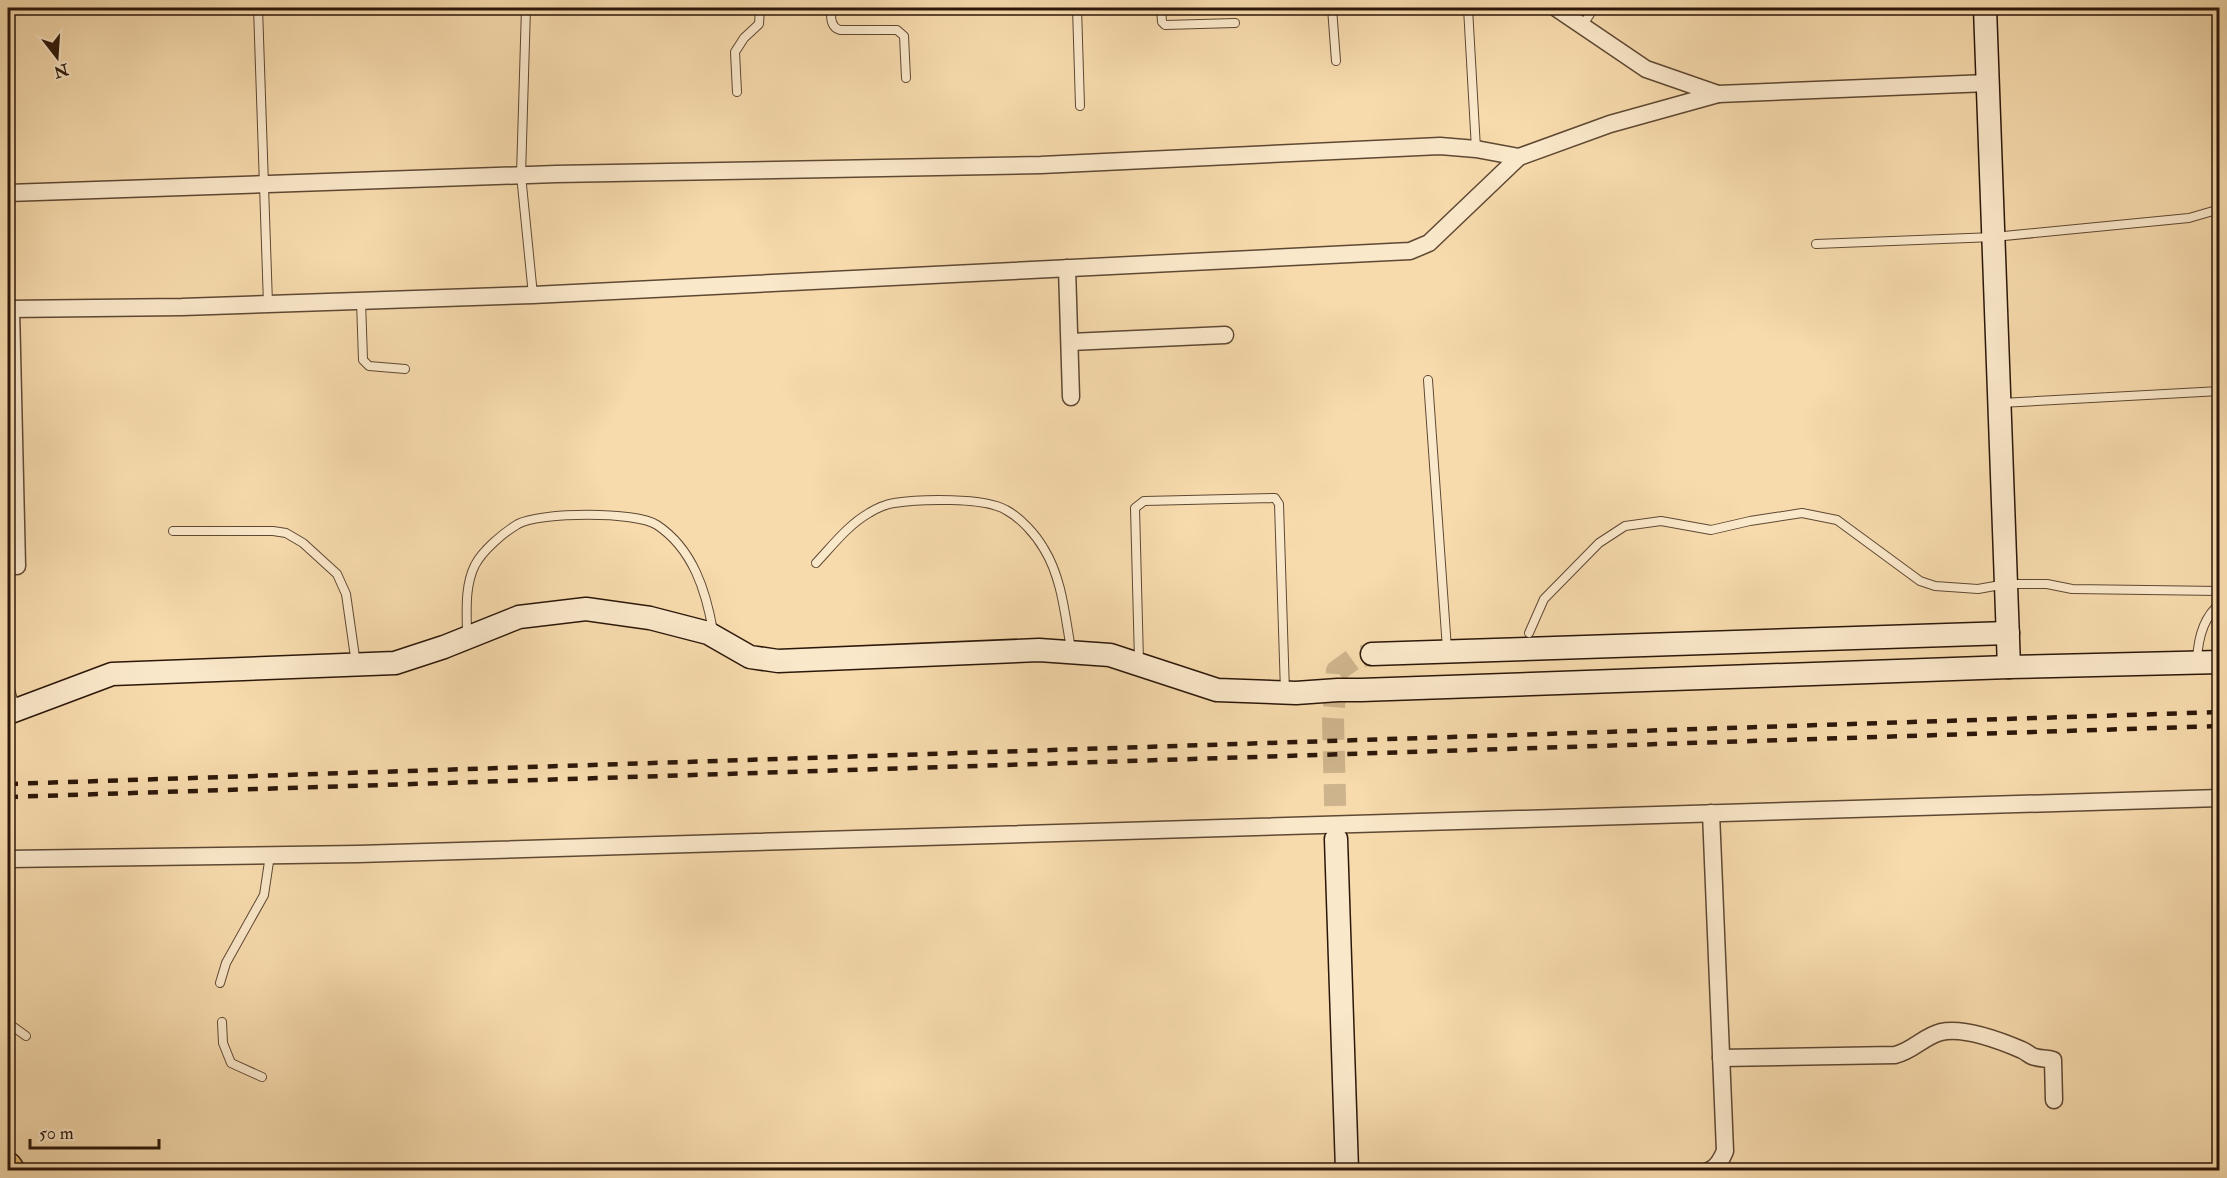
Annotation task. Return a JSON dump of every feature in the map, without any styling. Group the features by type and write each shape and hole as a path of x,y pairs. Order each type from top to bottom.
{"street":[{"path":"1557,8 1646,69 1718,94"},
{"path":"1985,8 2009,667"},
{"path":"17,566 9,309 268,304 533,295 1410,251 1428,243 1519,157 1610,124 1718,94 1988,83"},
{"path":"8,193 521,175 1041,165 1440,146 1476,149 1519,157"},
{"path":"1067,268 1071,397"},
{"path":"1070,342 1225,335"},
{"path":"12,712 112,674 395,663 519,617 586,609 650,618 708,633 750,657 778,661 1039,650 1110,655 1217,690 1285,693 2009,667 2220,662"},
{"path":"1372,654 2008,633"},
{"path":"8,859 270,855 2220,798"},
{"path":"1711,813 1725,1151 1721,1167"},
{"path":"1336,839 1347,1170"},
{"path":"1721,1058 1895,1055 1915,1048 1931,1036 1953,1031 1986,1037 2026,1052 2033,1057 2053,1060 2054,1100"}],"lane":[{"path":"258,8 268,304"},
{"path":"526,8 521,175 533,295"},
{"path":"737,92 735,52 744,38 759,24 760,8"},
{"path":"831,8 832,24 835,29 902,32 906,78"},
{"path":"1077,8 1080,106"},
{"path":"1161,8 1162,22 1165,25 1235,23"},
{"path":"1332,8 1336,61"},
{"path":"1468,8 1476,149"},
{"path":"1582,26 1594,8"},
{"path":"1816,244 1994,237 2189,218 2220,209"},
{"path":"361,301 363,360 369,366 405,369"},
{"path":"1428,380 1448,652"},
{"path":"2000,403 2220,391"},
{"path":"1139,664 1135,508 1139,503 1144,501 1275,498 1279,504 1285,693"},
{"path":"816,563 856,523 869,513 892,503 961,501 987,503 1006,509 1029,529 1044,549 1058,579 1072,653"},
{"path":"1529,633 1544,599 1599,543 1625,526 1661,521 1711,530 1802,513 1837,520 1920,581 1935,586 1978,589 2006,584 2047,584 2072,589 2220,591"},
{"path":"467,638 467,597 470,578 476,563 490,547 519,524 551,516 634,517 656,524 678,543 694,567 703,588 714,636"},
{"path":"173,531 273,531 286,533 303,543 337,574 346,594 356,664"},
{"path":"2196,663 2198,644 2204,626 2214,608 2220,604"},
{"path":"8,682 12,712"},
{"path":"220,983 226,963 264,895 270,855"},
{"path":"222,1022 223,1043 231,1063 262,1077"},
{"path":"8,1023 26,1036"}],"tunnel":[{"path":"1336,839 1333,719 1337,671 1355,658 1372,654"}],"railway":[{"path":"8,784 2220,712"},
{"path":"8,797 2220,726"}]}
